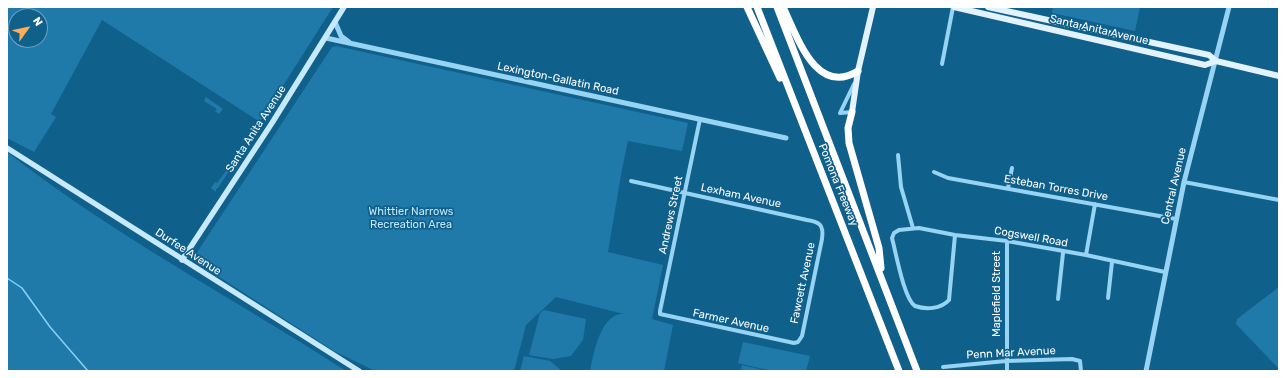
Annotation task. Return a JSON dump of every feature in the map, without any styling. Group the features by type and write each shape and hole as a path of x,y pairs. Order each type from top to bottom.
{"highway":[{"path":"747,7 808,140"},
{"name":"Pomona Freeway","path":"757,7 899,371"},
{"name":"Pomona Freeway","path":"776,7 917,371"},
{"path":"783,7 806,54 816,68 826,74 840,77 848,77 858,71"},
{"path":"852,112 848,128 849,143 878,248 882,278"}],"main road":[{"name":"Santa Anita Avenue","path":"182,260 326,38 344,7"},
{"path":"852,112 858,83 858,71 873,7"},
{"name":"Santa Anita Avenue","path":"954,7 1205,65 1216,61"},
{"name":"Santa Anita Avenue","path":"988,7 1209,55 1216,61 1279,76"},
{"path":"1023,23 1025,15"},
{"name":"Durfee Avenue","path":"7,148 359,371"}],"street":[{"path":"942,64 954,7"},
{"name":"Central Avenue","path":"1146,371 1184,182 1216,61 1228,7"},
{"path":"336,22 341,36 352,44"},
{"name":"Lexington-Gallatin Road","path":"326,38 786,138"},
{"path":"852,112 840,113 858,71"},
{"name":"Andrews Street","path":"660,314 700,119"},
{"path":"898,155 901,187 913,228"},
{"path":"1008,188 1012,168"},
{"name":"Esteban Torres Drive","path":"934,172 948,178 1176,219"},
{"name":"Lexham Avenue","path":"630,181 818,222 822,226"},
{"path":"1184,182 1279,200"},
{"path":"1086,256 1095,204"},
{"name":"Fawcett Avenue","path":"798,342 802,336 822,239 822,226"},
{"name":"Cogswell Road","path":"955,235 949,300 942,306 935,308 918,308 912,305 906,290 892,238 894,233 899,230 913,228 1006,241 1165,272"},
{"name":"Maplefield Street","path":"1006,241 1007,371"},
{"path":"1058,299 1062,252"},
{"path":"1108,298 1112,262"},
{"name":"Farmer Avenue","path":"660,314 794,343 798,342"},
{"name":"Penn Mar Avenue","path":"943,367 1006,361 1072,359 1080,361 1081,371"}],"green space":[{"path":"7,7 333,7 260,122 102,20 51,114 56,117 34,152 7,138"},
{"path":"1053,7 1140,7 1135,31 1052,13"},
{"name":"Whittier Narrows Recreation Area","path":"336,46 688,123 682,151 628,141 608,252 663,265 652,319 673,325 664,371 590,371 598,340 605,325 616,315 624,314 556,297 526,325 514,371 375,371 334,351 196,262 196,254 332,47"},
{"path":"206,97 223,109 219,114 215,111 217,109 204,101"},
{"path":"7,152 47,182 131,239 346,371 7,371"},
{"path":"229,167 231,168 216,189 216,192 211,188 215,182 217,183"},
{"path":"1279,287 1279,369 1236,324 1237,319"},
{"path":"544,310 586,319 583,340 571,356 553,359 529,355 540,313"},
{"path":"743,342 810,356 806,371 772,371 738,363"},
{"path":"524,356 550,361 562,371 520,371"},
{"path":"742,365 767,371 741,371"}],"waterway":[{"path":"7,278 22,288 50,327 88,371"}]}
